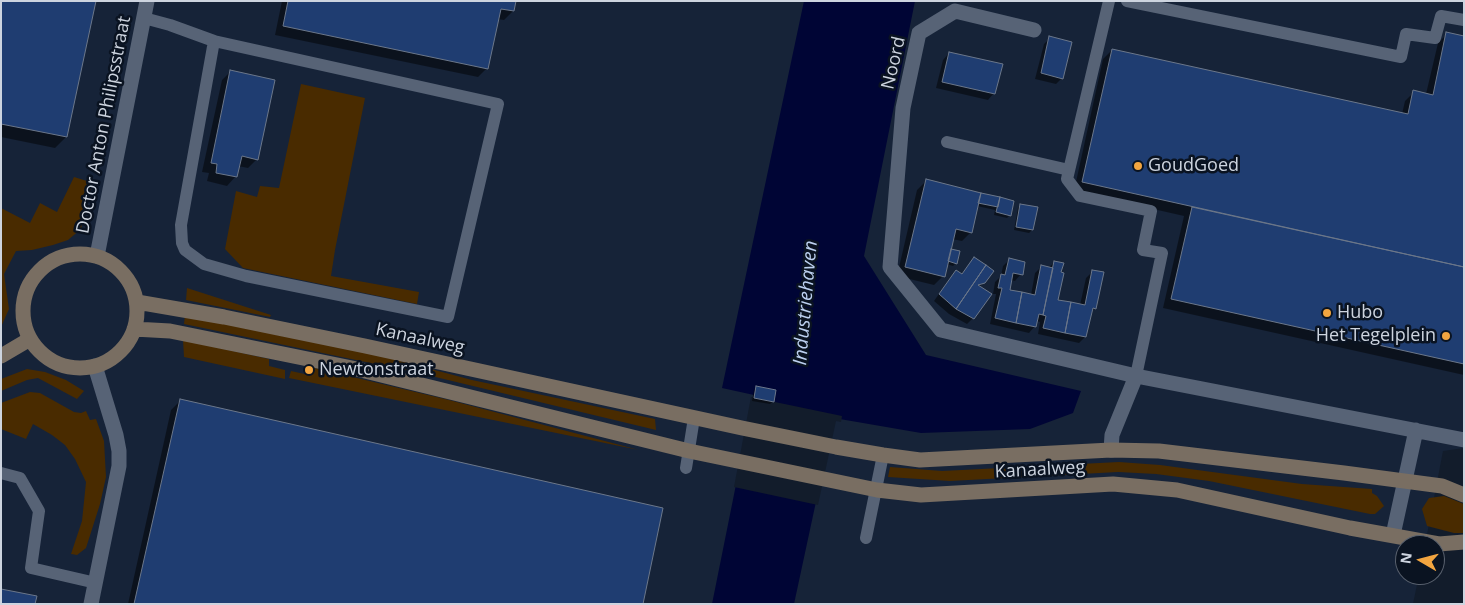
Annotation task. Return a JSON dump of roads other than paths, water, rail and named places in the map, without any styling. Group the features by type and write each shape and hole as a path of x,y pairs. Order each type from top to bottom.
{"street":[{"name":"Doctor Anton Philipsstraat","path":"97,256 147,1"},
{"name":"Noord","path":"1034,30 955,11 919,33 903,108 890,267 941,330 1136,376"},
{"path":"78,253 97,256 116,266 130,282 137,302 137,316 134,329 126,346 112,359 94,366 80,368 65,366 50,360 39,351 30,339 23,320 23,301 30,282 42,267 59,257 78,253"},
{"name":"Kanaalweg","path":"137,302 224,317 836,448 883,455 920,460 1111,450 1159,451 1442,486 1464,495"},
{"name":"Kanaalweg","path":"134,329 170,331 357,369 689,451 877,490 921,495 1113,484 1177,490 1340,526 1439,544 1464,542"},
{"path":"1,356 30,339"},
{"path":"91,604 118,466 116,435 94,366"},
{"path":"1111,450 1112,436 1136,376 1464,440"},
{"path":"1393,535 1416,430"}],"lane":[{"path":"1109,1 1067,179 1080,196 1151,211 1143,250 1162,253 1136,376"},
{"path":"1126,1 1401,57 1406,34 1435,38 1440,16 1464,20"},
{"path":"144,18 214,41 498,104 448,317 226,271 204,264 185,250 182,243 181,225 214,41"},
{"path":"947,142 1069,170"},
{"path":"686,468 694,418"},
{"path":"866,538 883,455"},
{"path":"1,473 20,478 39,511 31,568 96,583"}],"water":[{"name":"Industriehaven","path":"804,1 915,1 864,256 926,355 1081,391 1073,413 1030,429 921,433 834,418 794,604 712,604 754,395 722,388"}],"place":[{"name":"GoudGoed","path":"1138,166"},
{"name":"Hubo","path":"1327,313"},
{"name":"Het Tegelplein","path":"1446,336"},
{"name":"Newtonstraat","path":"309,370"}]}
